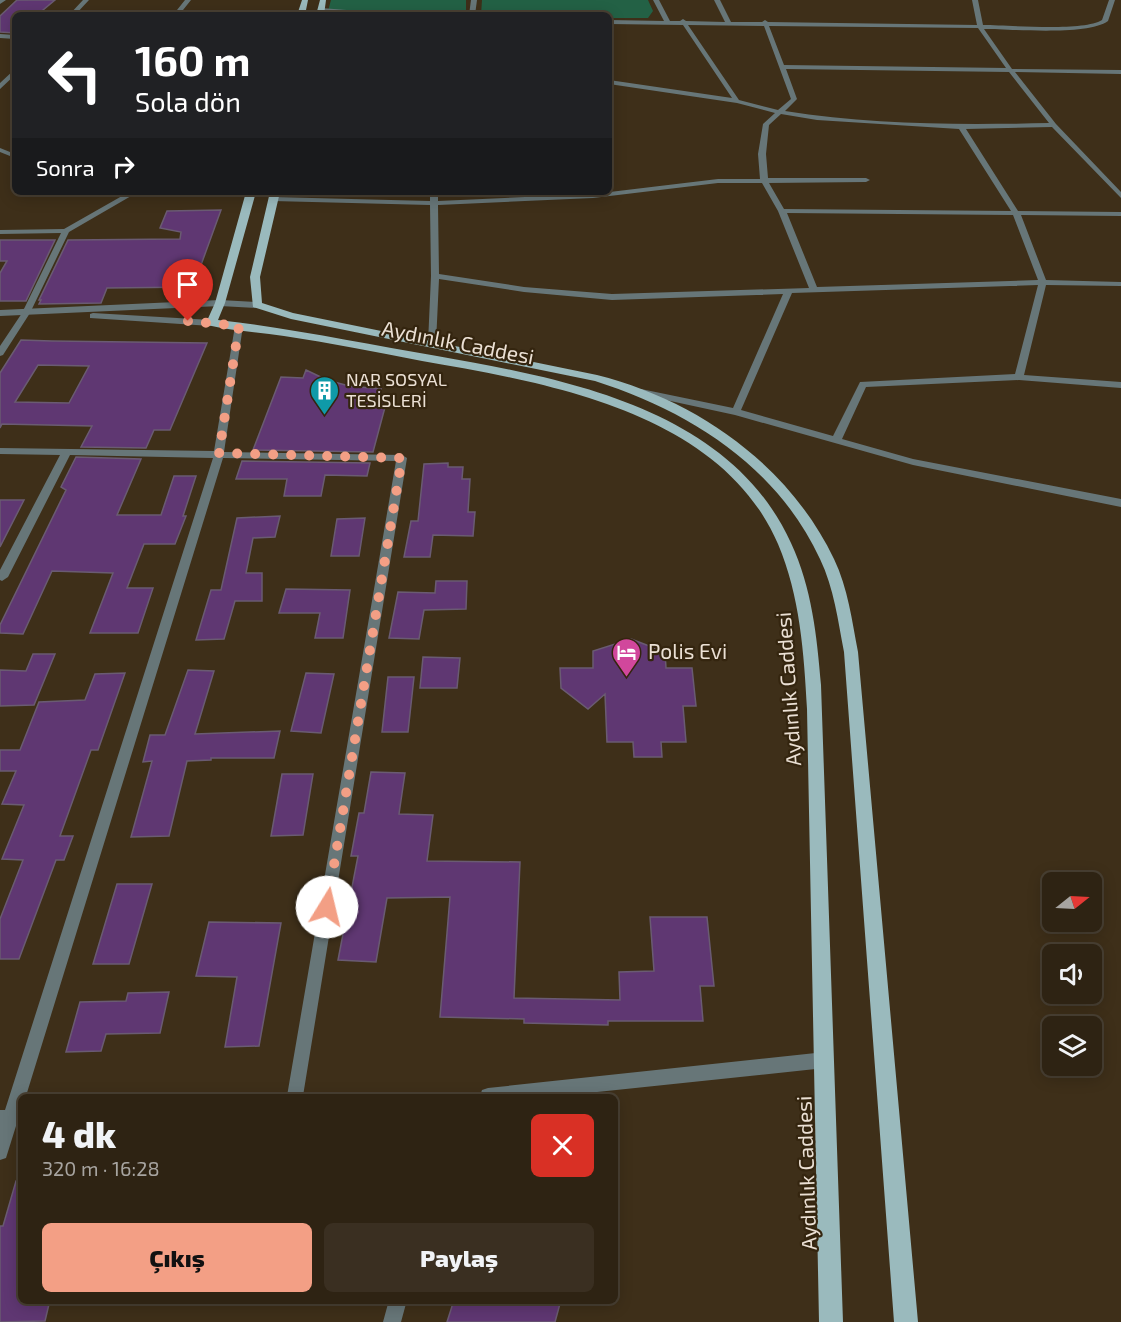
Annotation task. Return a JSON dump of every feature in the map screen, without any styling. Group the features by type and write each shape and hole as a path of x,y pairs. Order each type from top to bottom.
{"main road":[{"path":"320,12 322,0"},
{"path":"211,323 220,303 250,195"},
{"path":"246,326 257,305 255,277 274,196"},
{"name":"Aydınlık Caddesi","path":"257,305 291,316 597,378 636,391 682,411 716,432 774,481 813,531 836,585 851,652 906,1322"},
{"name":"Aydınlık Caddesi","path":"211,323 246,326 445,361 610,399 662,421 685,436 713,455 756,495 788,550 799,583 810,636 815,709 831,1322"}],"street":[{"path":"75,12 86,0"},
{"path":"178,12 188,0"},
{"path":"656,0 667,21"},
{"path":"717,0 728,21"},
{"path":"975,0 981,28 1011,71 1054,125 1121,196"},
{"path":"612,22 728,21 981,28 1078,28 1096,26 1105,21 1112,0"},
{"path":"683,21 737,101"},
{"path":"765,22 794,99 766,124 762,154 764,180 782,211 814,289"},
{"path":"783,67 1121,72"},
{"path":"1,84 12,74"},
{"path":"612,82 737,101 779,112 817,118 961,127 1054,125"},
{"path":"961,127 1016,213 1043,282 1019,377"},
{"path":"612,192 718,181 866,180"},
{"path":"0,232 66,231 129,195"},
{"path":"432,343 435,276 434,195"},
{"path":"274,196 434,203 575,195"},
{"path":"782,211 1121,214"},
{"path":"0,353 26,313 66,231"},
{"path":"435,276 499,288 550,294 612,297 1043,282 1121,284"},
{"path":"736,412 789,290"},
{"path":"0,313 220,303 257,305"},
{"path":"26,313 211,323"},
{"path":"19,1094 219,453 246,326"},
{"path":"836,441 863,384 1019,377 1121,385"},
{"path":"636,391 736,412 913,462 1121,503"},
{"path":"0,450 402,458 295,1094"},
{"path":"1,578 67,451"},
{"path":"507,1094 825,1060"},
{"path":"0,1152 18,1096"},
{"path":"392,1322 397,1304"}],"green space":[{"path":"331,0 466,0 466,11 464,12 328,11"},
{"path":"482,0 648,0 653,11 648,18 612,18 612,12 481,12"}],"building":[{"path":"17,0 55,0 41,12 12,12 12,33 0,32 0,16"},
{"path":"221,210 193,287 107,288 101,303 39,304 68,240 180,239 181,232 160,228 167,211"},
{"path":"0,240 55,240 26,301 0,301 0,273 7,261 0,261"},
{"path":"21,340 207,343 170,430 154,430 146,448 81,447 92,426 2,424 0,428 0,373","holes":["38,365 89,366 69,403 15,402"]},
{"name":"NAR SOSYAL TESİSLERİ","path":"306,370 327,380 349,386 381,389 378,396 388,396 373,452 253,450 281,377 303,378"},
{"path":"76,457 141,459 117,515 161,515 174,476 196,476 183,516 186,516 175,544 144,544 127,588 153,588 138,633 90,633 113,573 52,571 23,634 0,633 0,625 66,490 61,487"},
{"path":"242,461 370,463 367,476 325,475 321,496 284,496 287,479 236,479"},
{"path":"448,463 448,467 463,467 462,479 470,479 468,512 475,512 473,536 433,535 430,557 404,557 411,521 418,521 424,464"},
{"path":"0,500 24,500 0,547"},
{"path":"280,516 275,537 253,538 246,573 262,573 262,601 235,601 224,639 196,640 211,590 221,590 237,518"},
{"path":"365,518 359,556 331,556 337,519"},
{"path":"436,581 467,581 466,609 424,610 419,639 389,638 398,592 435,593"},
{"path":"286,589 350,590 343,638 315,638 320,613 279,613"},
{"name":"Polis Evi","path":"631,639 665,652 666,668 692,668 696,706 683,706 686,742 661,742 662,757 634,757 633,742 607,742 605,694 588,709 561,688 560,668 593,668 593,651"},
{"path":"33,654 55,654 34,705 0,706 0,670 26,671"},
{"path":"423,657 460,658 457,688 420,688"},
{"path":"188,670 214,671 195,734 280,731 274,758 211,758 211,760 187,761 169,836 131,837 152,761 143,762 150,735 165,735"},
{"path":"125,673 98,750 91,750 60,836 73,836 64,860 56,860 19,959 0,959 0,919 23,860 2,859 24,805 2,804 16,771 0,771 0,750 20,750 39,702 85,700 95,674"},
{"path":"306,673 334,674 321,733 291,731"},
{"path":"388,677 414,677 408,732 382,732"},
{"path":"371,772 405,773 399,814 433,815 427,861 520,862 514,998 620,1000 619,972 654,971 650,917 707,917 714,986 700,986 703,1021 608,1021 608,1025 524,1023 524,1019 440,1017 450,897 387,898 376,962 338,960 358,856 351,856 359,813 364,813"},
{"path":"282,774 313,774 303,835 271,836"},
{"path":"117,884 152,884 129,964 93,964"},
{"path":"209,922 281,923 259,1046 225,1047 237,977 196,976"},
{"path":"169,992 160,1033 106,1034 101,1051 66,1052 80,1002 126,1001 128,993"},
{"path":"16,1181 18,1181 18,1304 49,1304 45,1321 0,1322 0,1226 3,1226"},
{"path":"453,1304 560,1304 555,1322 447,1322"}],"place":[{"name":"NAR SOSYAL TESİSLERİ","path":"325,416"},
{"name":"Polis Evi","path":"627,678"}],"route":[{"path":"188,321 239,326 219,453 402,458 327,907"}]}
